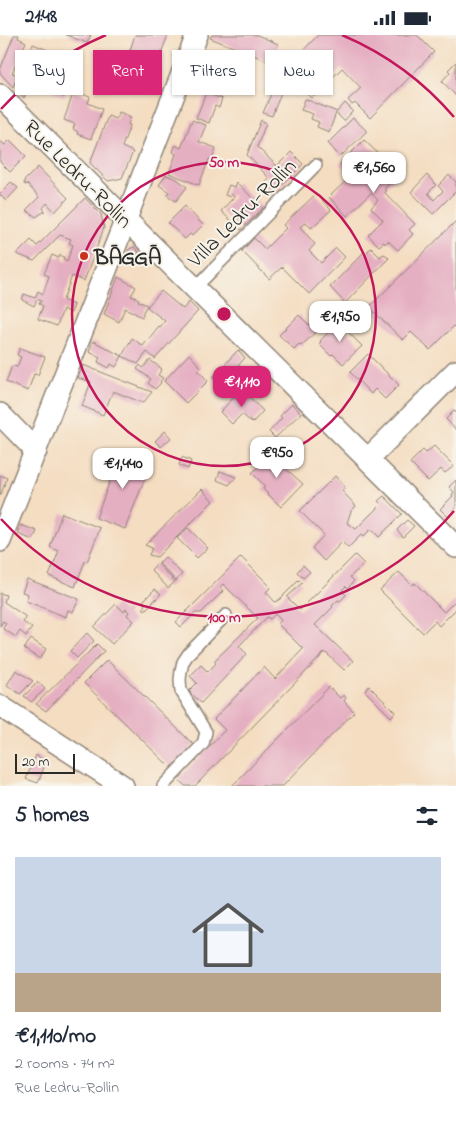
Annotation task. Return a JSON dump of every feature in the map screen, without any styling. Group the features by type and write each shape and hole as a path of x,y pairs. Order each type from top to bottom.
{"street":[{"path":"0,541 197,35"},
{"name":"Rue Ledru-Rollin","path":"0,95 456,547"},
{"path":"368,459 456,371"},
{"path":"0,414 36,451"},
{"path":"0,706 123,786"}],"lane":[{"name":"Villa Ledru-Rollin","path":"195,288 316,165"},
{"path":"163,786 203,744 205,738 206,731 181,691 180,680 183,662 189,653 226,615"}],"building":[{"path":"14,35 19,35 18,38 26,42 22,50 15,50 15,66 12,73 15,74 13,87 0,73"},
{"path":"66,35 91,35 87,43"},
{"path":"135,35 168,35 162,51 130,50"},
{"path":"212,35 257,35 278,44 276,50 265,50 265,60 255,56 255,50 240,50 210,38"},
{"path":"318,35 417,35 434,52 370,118 355,103 352,105 348,100 361,88 342,68 333,77 333,50 304,50"},
{"path":"33,44 48,50 30,50"},
{"path":"456,62 456,96 442,81 450,72 448,70"},
{"path":"83,94 90,97 88,103 102,109 91,139 77,134 78,132 73,129 75,124 64,120 73,95"},
{"path":"205,95 222,99 219,108 215,106 209,123 196,118"},
{"path":"271,95 280,95 272,116 263,113"},
{"path":"305,99 337,112 345,103 353,111 344,121 336,113 329,132 317,127 319,122 311,119 313,114 301,110"},
{"path":"119,112 131,117 122,147 133,152 122,178 108,181 90,163 108,116 116,119"},
{"path":"353,118 367,131 340,157 328,143"},
{"path":"192,120 206,125 199,142 216,148 212,160 209,159 199,185 169,173 176,154 173,152 175,145 181,148"},
{"path":"261,120 266,123 257,147 277,166 291,152 303,164 272,195 263,185 269,178 247,155"},
{"path":"10,140 26,156 10,172 0,162 0,141 5,145"},
{"path":"364,140 388,163 393,159 403,169 385,188 385,193 415,224 409,230 413,234 398,250 388,241 379,246 368,235 383,220 371,208 378,200 371,193 347,216 329,197 352,175 340,164"},
{"path":"38,167 68,198 55,212 47,203 43,208 45,211 36,217 26,210 39,197 27,184 25,185 24,181"},
{"path":"166,175 177,179 187,187 176,201 167,195 169,192 159,185"},
{"path":"427,175 436,185 428,193 434,200 443,191 438,186 449,175 456,182 456,191 433,214 411,192"},
{"path":"11,182 18,188 6,201 0,193"},
{"path":"236,182 263,208 241,230 221,211 234,197 231,194 230,197 225,195 229,185 234,187"},
{"path":"316,194 331,210 311,228 306,222 300,227 315,244 309,251 321,263 336,248 345,257 309,294 282,267 269,279 242,251 254,238 265,249 286,228 283,225"},
{"path":"85,198 101,214 104,228 84,281 72,276 63,300 74,305 71,313 63,309 57,326 38,319 43,306 39,304 41,301 37,299 34,306 22,300 24,294 35,298 38,291 43,294 49,276 44,274 52,255 59,258 60,255 67,261 73,245 69,243 71,239 60,235 34,261 17,254 31,240 37,246"},
{"path":"185,206 203,225 192,236 190,234 185,239 168,223"},
{"path":"456,221 456,324 430,350 411,332 403,340 369,307"},
{"path":"134,247 139,252 135,259 127,255 129,249"},
{"path":"371,248 380,257 383,254 389,258 345,303 330,287 364,252 365,254"},
{"path":"118,277 136,287 131,296 147,305 142,317 125,308 119,322 104,314"},
{"path":"161,291 183,309 189,302 198,311 155,359 147,352 138,364 122,356 132,338 143,346 165,321 147,307"},
{"path":"299,315 309,325 313,320 320,328 301,346 299,344 294,349 279,335"},
{"path":"338,322 362,346 343,364 333,354 331,356 319,344"},
{"path":"93,341 122,356 116,367 111,364 109,368 98,362 100,357 89,352"},
{"path":"20,348 45,357 38,375 34,374 28,391 6,382 12,366 17,367 21,357 17,355"},
{"path":"238,350 245,358 234,370 240,377 229,388 213,377"},
{"path":"189,354 201,367 198,370 208,381 186,403 164,381"},
{"path":"368,354 399,385 385,399 375,389 371,394 350,372"},
{"path":"150,360 162,369 158,375 163,378 155,389 148,383 151,379 137,369 140,365 143,368"},
{"path":"83,365 152,392 143,403 113,391 103,415 82,406 91,382 78,378"},
{"path":"242,389 263,411 252,423 242,414 232,424 220,412"},
{"path":"292,404 301,413 275,438 269,432 282,418 280,416"},
{"path":"454,411 456,412 456,430 446,419"},
{"path":"165,431 171,438 161,447 155,441"},
{"path":"434,446 454,466 445,473 441,469 428,481 410,463 423,450 426,453"},
{"path":"276,449 287,460 282,465 303,484 281,507 263,489 265,486 252,473"},
{"path":"121,451 151,463 125,529 96,518"},
{"path":"182,457 191,461 188,469 179,465"},
{"path":"220,471 236,477 229,485 217,480"},
{"path":"0,475 7,478 0,496"},
{"path":"335,476 345,487 342,491 356,506 351,511 347,523 356,529 381,504 378,501 384,496 402,514 379,537 371,529 363,537 361,535 348,548 342,542 324,561 312,548 324,535 300,511"},
{"path":"456,480 456,508 448,517 440,509 453,496 454,492 449,487"},
{"path":"202,489 213,501 157,557 149,555 152,548 145,545"},
{"path":"62,513 100,528 75,587 49,576 59,551 50,547"},
{"path":"407,520 414,526 403,537 397,530"},
{"path":"21,525 37,531 33,540 18,534"},
{"path":"188,528 208,548 197,558 177,538"},
{"path":"355,555 364,564 350,577 354,581 348,588 346,586 342,590 346,595 340,601 338,600 315,625 353,661 344,670 325,652 195,786 185,786 178,779 225,730 214,719 264,667 275,679 303,649 278,624 281,620 275,614 270,619 267,617 239,646 247,654 201,703 189,691 197,683 190,676 201,665 208,672 216,663 214,661 258,618 223,584 220,587 223,591 201,613 195,613 181,627 176,622 241,557 269,585 270,588 266,592 275,602 299,580 302,583 287,597 300,610"},
{"path":"165,557 182,574 176,581 159,563"},
{"path":"157,563 175,582 168,588 151,570"},
{"path":"303,565 310,572 303,578 297,572"},
{"path":"399,572 412,585 415,583 444,612 456,600 456,609 439,626 435,621 423,633 380,590"},
{"path":"27,579 79,599 73,612 68,610 66,617 26,601 28,594 22,592"},
{"path":"155,589 161,594 145,610 143,608 145,604 143,601"},
{"path":"0,593 6,595 4,602 26,617 23,622 32,628 26,636 20,631 16,637 3,629 6,623 3,621 0,626"},
{"path":"116,604 124,612 126,609 129,612 127,615 134,621 112,644 94,627"},
{"path":"87,633 94,641 77,658 70,651"},
{"path":"31,639 46,649 40,659 24,649"},
{"path":"97,644 104,651 46,711 36,704"},
{"path":"107,660 194,745 172,769 84,683"},
{"path":"16,670 33,681 20,694 7,685"},
{"path":"38,682 45,689 31,702 24,696"},
{"path":"369,686 395,712 391,717 365,691"},
{"path":"329,687 340,698 344,695 346,698 344,701 354,712 283,786 232,786"},
{"path":"36,755 46,762 38,783 26,779"}],"place":[{"name":"BĀGGĀ","path":"84,256"}]}
